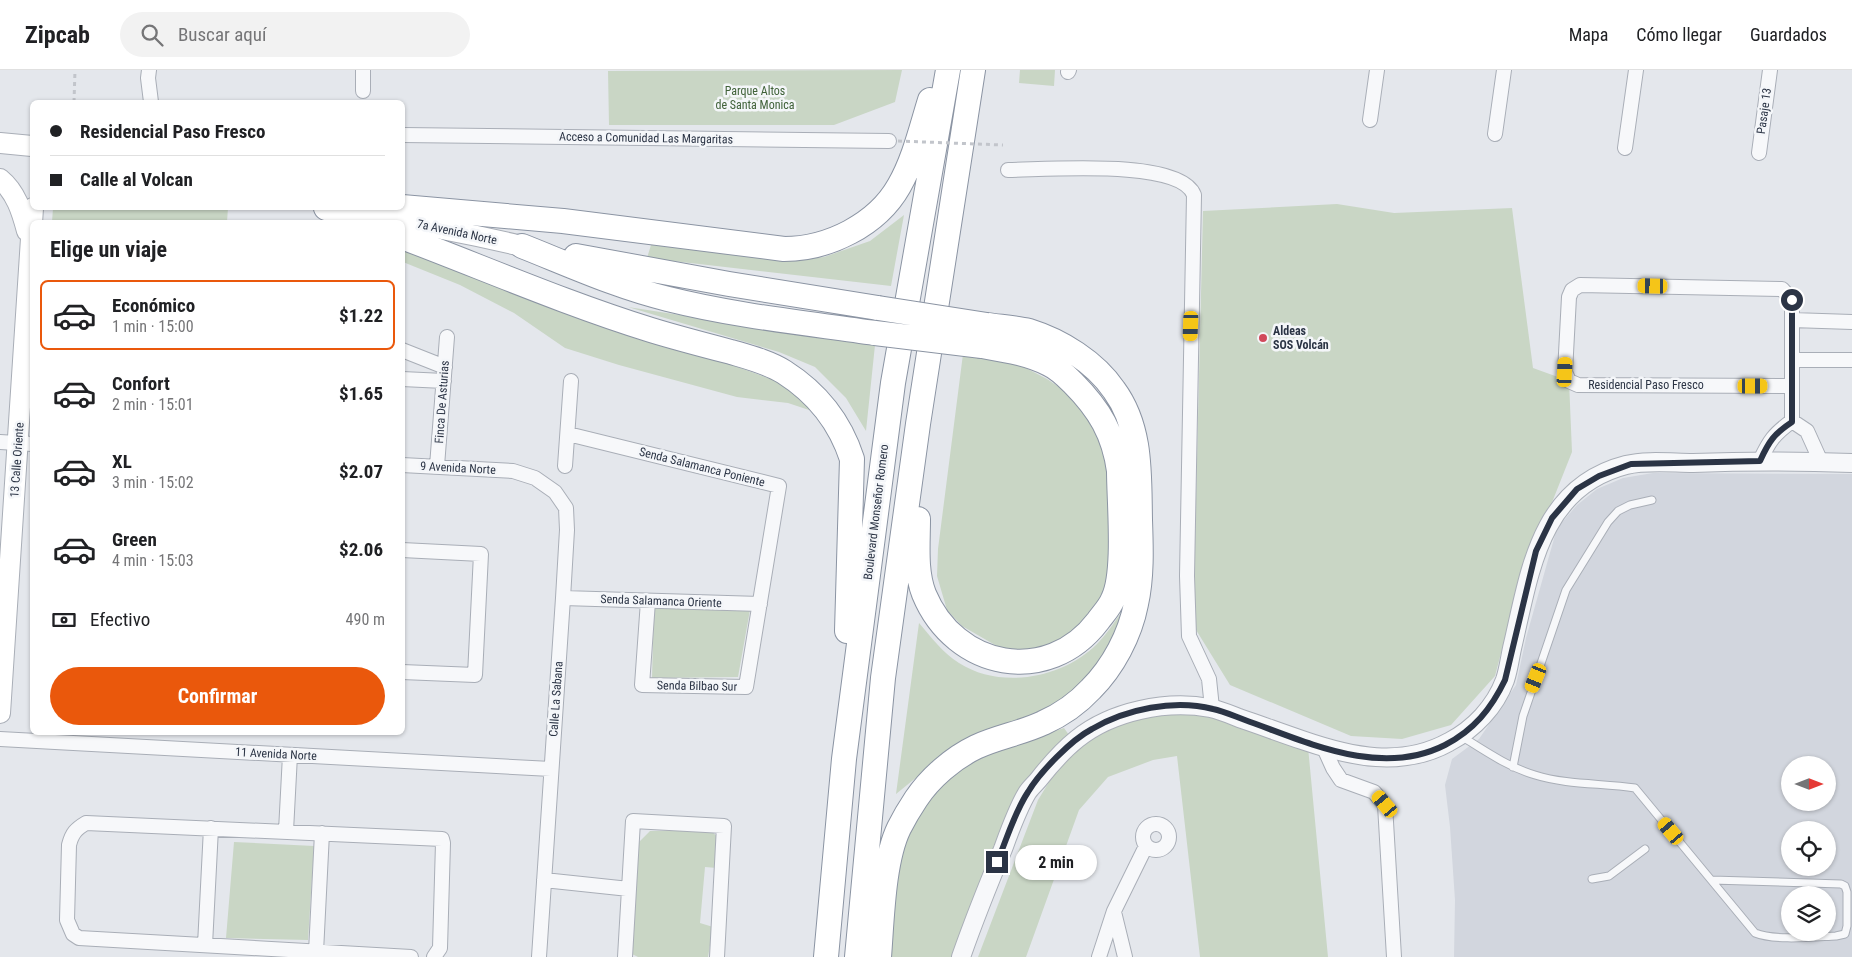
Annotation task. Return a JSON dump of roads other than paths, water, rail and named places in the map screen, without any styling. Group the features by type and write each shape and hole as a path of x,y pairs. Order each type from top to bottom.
{"highway":[{"path":"405,207 563,221 784,249 825,244 844,236 869,219 880,210 898,188 911,158 940,70"},
{"name":"Boulevard Monseñor Romero","path":"826,957 844,759 893,383 948,70"},
{"path":"857,957 883,678 918,424 973,70"},
{"path":"332,210 360,220"},
{"path":"405,238 568,301 650,330 754,359 782,370 799,382 833,418 846,439 852,459 844,759"},
{"path":"522,246 729,284 878,308 984,336 1050,364 1068,378 1090,400 1106,426 1119,471 1120,563 1118,585 1108,608 1089,634 1076,644 1050,657 1035,661 1020,663 1004,662 987,657 972,649 954,636 940,621 924,594 918,569 918,424"},
{"path":"522,246 632,289 711,309 875,333 984,336 1028,331 1061,344 1092,366 1114,389 1124,405 1132,426 1139,457 1141,559 1137,604 1129,629 1114,660 1093,688 1075,704 1044,723 977,746 962,754 939,773 917,798 898,830 888,863 879,957"}],"main road":[{"path":"0,143 30,146"},
{"path":"0,179 13,193 23,213 30,239"},
{"name":"7a Avenida Norte","path":"344,210 396,220"},
{"name":"7a Avenida Norte","path":"405,222 522,246"},
{"name":"13 Calle Oriente","path":"0,713 30,273"}],"street":[{"path":"149,70 151,100"},
{"path":"363,91 364,70"},
{"path":"1370,120 1377,70"},
{"path":"1495,134 1504,70"},
{"path":"1625,148 1636,70"},
{"name":"Pasaje 13","path":"1759,153 1770,70"},
{"name":"Acceso a Comunidad Las Margaritas","path":"405,135 894,141"},
{"path":"1008,170 1144,170 1187,185 1194,195 1187,576 1189,636 1209,680 1212,708"},
{"name":"Residencial Paso Fresco","path":"1792,386 1578,385 1569,381 1565,372 1569,297 1572,290 1580,285 1782,289 1792,300 1792,320 1792,360 1792,386 1792,422"},
{"path":"1792,320 1852,322"},
{"name":"Finca De Asturias","path":"437,466 447,337"},
{"path":"405,351 445,367"},
{"path":"1792,360 1852,360"},
{"path":"405,379 444,381"},
{"path":"565,466 571,381"},
{"path":"1760,461 1768,442 1780,430 1792,422 1807,431 1821,462"},
{"name":"Senda Salamanca Poniente","path":"568,434 778,486 760,604"},
{"path":"961,957 977,911 1028,792 1061,754 1077,739 1092,729 1122,715 1170,706 1212,708 1324,748 1377,758 1404,758 1432,751 1474,726 1494,701 1502,685 1536,551 1552,518 1577,489 1599,476 1631,464 1760,461 1852,463"},
{"name":"9 Avenida Norte","path":"405,464 513,471"},
{"name":"Calle La Sabana","path":"513,471 536,478 555,492 566,508 564,598 539,957"},
{"path":"405,550 481,554 475,675 405,672"},
{"name":"Senda Salamanca Oriente","path":"564,598 760,604"},
{"name":"Senda Bilbao Sur","path":"648,601 642,685 746,687 760,604"},
{"name":"11 Avenida Norte","path":"0,739 551,769"},
{"path":"1324,748 1341,780 1374,792 1385,804 1394,957"},
{"path":"286,832 290,754"},
{"path":"625,957 633,821 724,826 718,957"},
{"path":"411,957 79,938 73,934 67,920 68,845 73,832 86,823 437,838 443,840 440,948 434,957"},
{"path":"205,945 211,828"},
{"path":"316,952 322,833"},
{"path":"1099,957 1114,911 1146,846"},
{"path":"544,880 629,889"},
{"path":"1114,911 1125,957"}],"lane":[{"path":"1513,767 1523,716 1566,590 1608,522 1618,512 1630,505 1652,500"},
{"path":"1460,736 1513,767 1537,776 1564,781 1635,788 1755,933 1763,936 1836,936 1845,934 1847,926 1847,892 1845,886 1841,884 1712,880"},
{"path":"1592,879 1609,876 1645,849"}],"place":[{"name":"Aldeas SOS Volcán","path":"1263,338"}],"park label":[{"name":"Parque Altos de Santa Monica","path":"755,98"}]}
